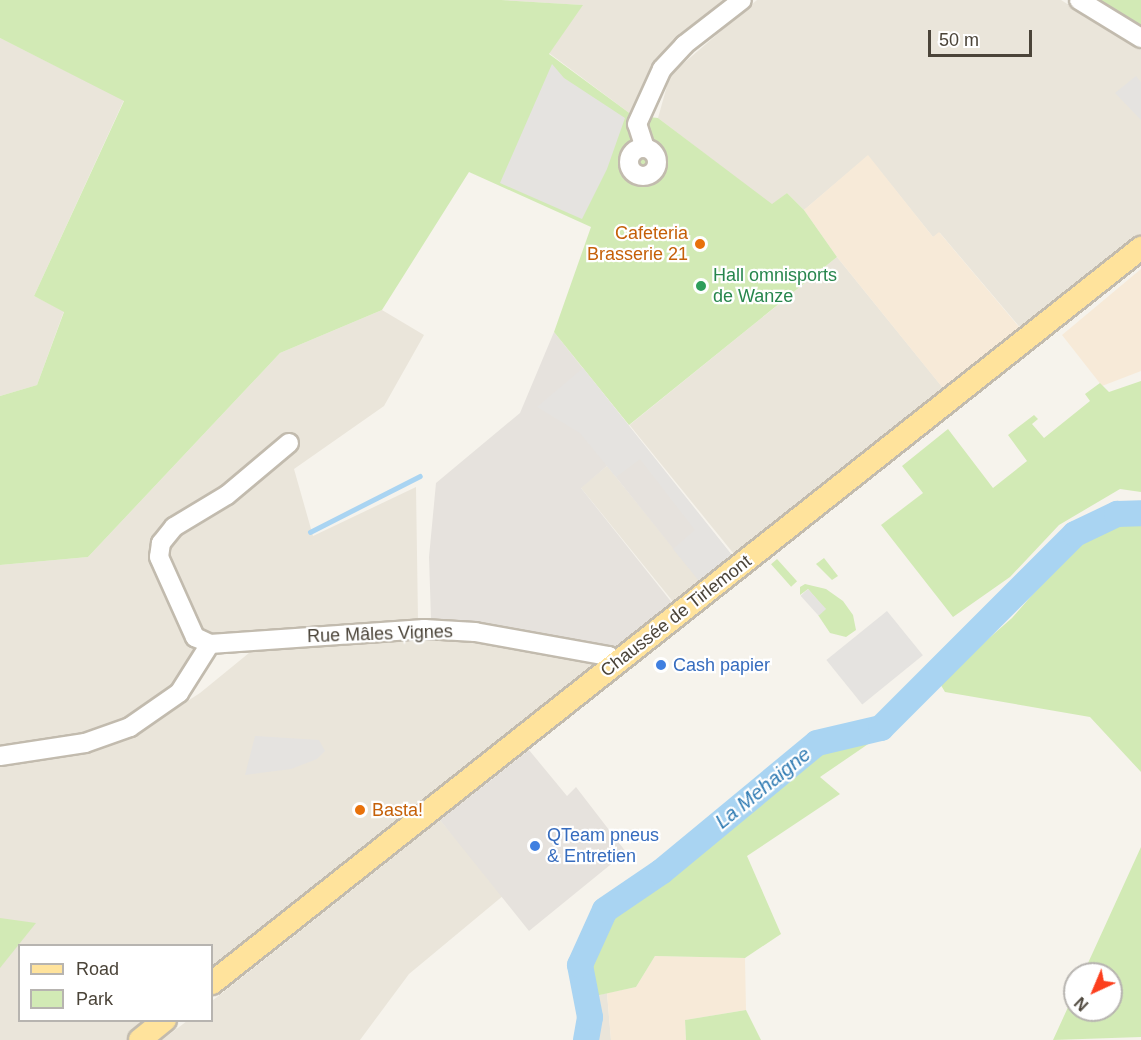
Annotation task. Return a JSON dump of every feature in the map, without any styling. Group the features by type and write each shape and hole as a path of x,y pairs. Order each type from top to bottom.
{"main road":[{"name":"Chaussée de Tirlemont","path":"213,982 1141,248"},
{"path":"140,1040 162,1022"}],"street":[{"path":"645,148 638,124 662,69 684,45 742,0"},
{"path":"1079,0 1141,38"},
{"path":"0,756 85,743 130,727 179,693 210,644 195,637 172,591 159,556 161,543 174,527 227,495 289,443"},
{"name":"Rue Mâles Vignes","path":"210,644 424,629 475,632 609,656 615,665"}],"shaded area":[{"path":"501,0 726,0 656,58 632,115 549,53 582,5"},
{"path":"757,0 1061,0 1141,50 1141,238 1023,331 940,233 933,237 868,156 804,210 787,193 772,205 658,118 670,75"},
{"path":"0,38 124,100 34,296 64,311 37,385 0,396"},
{"path":"552,64 564,78 625,118 607,169 582,219 500,183"},
{"path":"1136,76 1141,82 1141,120 1115,93"},
{"path":"868,155 933,237 939,232 1019,327 946,392 837,257 804,210"},
{"path":"837,257 947,392 739,560 630,425"},
{"path":"1141,269 1141,371 1102,386 1062,335"},
{"path":"382,310 424,335 384,406 294,469 313,536 416,487 418,620 212,636 192,664 149,710 122,726 0,751 0,565 88,557 280,353"},
{"path":"554,332 731,554 700,582 607,466 581,488 673,604 608,652 431,619 429,557 436,483 520,413"},
{"path":"583,368 731,554 733,559 700,582 673,549 695,530 640,459 616,477 580,433 537,407"},
{"path":"607,466 701,582 674,603 581,487"},
{"path":"808,589 826,609 819,616 801,596"},
{"path":"887,611 923,655 862,704 826,660"},
{"path":"471,635 581,652 603,666 213,974 213,944 18,944 18,1022 153,1022 129,1040 0,1040 0,766 100,747 141,731 200,693 260,644"},
{"path":"255,736 319,740 325,751 317,759 291,769 245,775"},
{"path":"529,750 567,796 576,787 626,852 529,931 440,820"},
{"path":"440,820 504,895 409,974 360,1040 162,1040 186,1022 213,1022 213,1000"},
{"path":"655,956 745,958 746,1010 685,1020 686,1040 611,1040 607,993 636,987"},
{"path":"607,993 611,1040 591,1040 595,996"}],"green space":[{"path":"0,0 501,0 583,5 549,54 632,115 658,118 772,204 787,193 804,210 837,257 629,425 554,332 591,227 469,172 382,310 280,353 88,557 0,565 0,396 37,385 64,312 34,296 124,101 0,38"},
{"path":"1099,0 1141,0 1141,27"},
{"path":"1141,381 1141,492 1120,489 1059,525 1010,577 953,617 881,525 923,493 902,466 948,429 993,488 1027,461 1008,435 1034,415 1038,419 1032,424 1044,438 1090,401 1085,394 1100,383 1109,392"},
{"path":"1115,523 1141,524 1141,772 1090,717 945,692 939,682 1012,618 1081,539"},
{"path":"824,558 838,576 832,580 816,564"},
{"path":"777,559 797,581 791,587 771,564"},
{"path":"805,584 826,589 843,601 853,615 856,630 846,637 830,633 818,615 825,609 808,589 800,595 800,587"},
{"path":"877,738 820,777 840,794 747,856 781,934 745,958 655,956 636,987 595,996 589,966 616,914 820,750"},
{"path":"1141,847 1141,1037 1053,1040 1063,1018 1063,1022 1123,1022 1123,962 1088,962"},
{"path":"0,918 36,923 18,944 0,968"},
{"path":"746,1010 761,1040 686,1040 685,1020"}],"waterway":[{"path":"310,532 420,476"},
{"name":"La Mehaigne","path":"586,1040 590,1017 580,965 605,910 661,872 817,743 881,728 1075,534 1117,514 1141,513"}],"place":[{"name":"Cafeteria Brasserie 21","path":"700,244"},
{"name":"Hall omnisports de Wanze","path":"701,286"},
{"name":"Cash papier","path":"661,665"},
{"name":"Basta!","path":"360,810"},
{"name":"QTeam pneus & Entretien","path":"535,846"}]}
